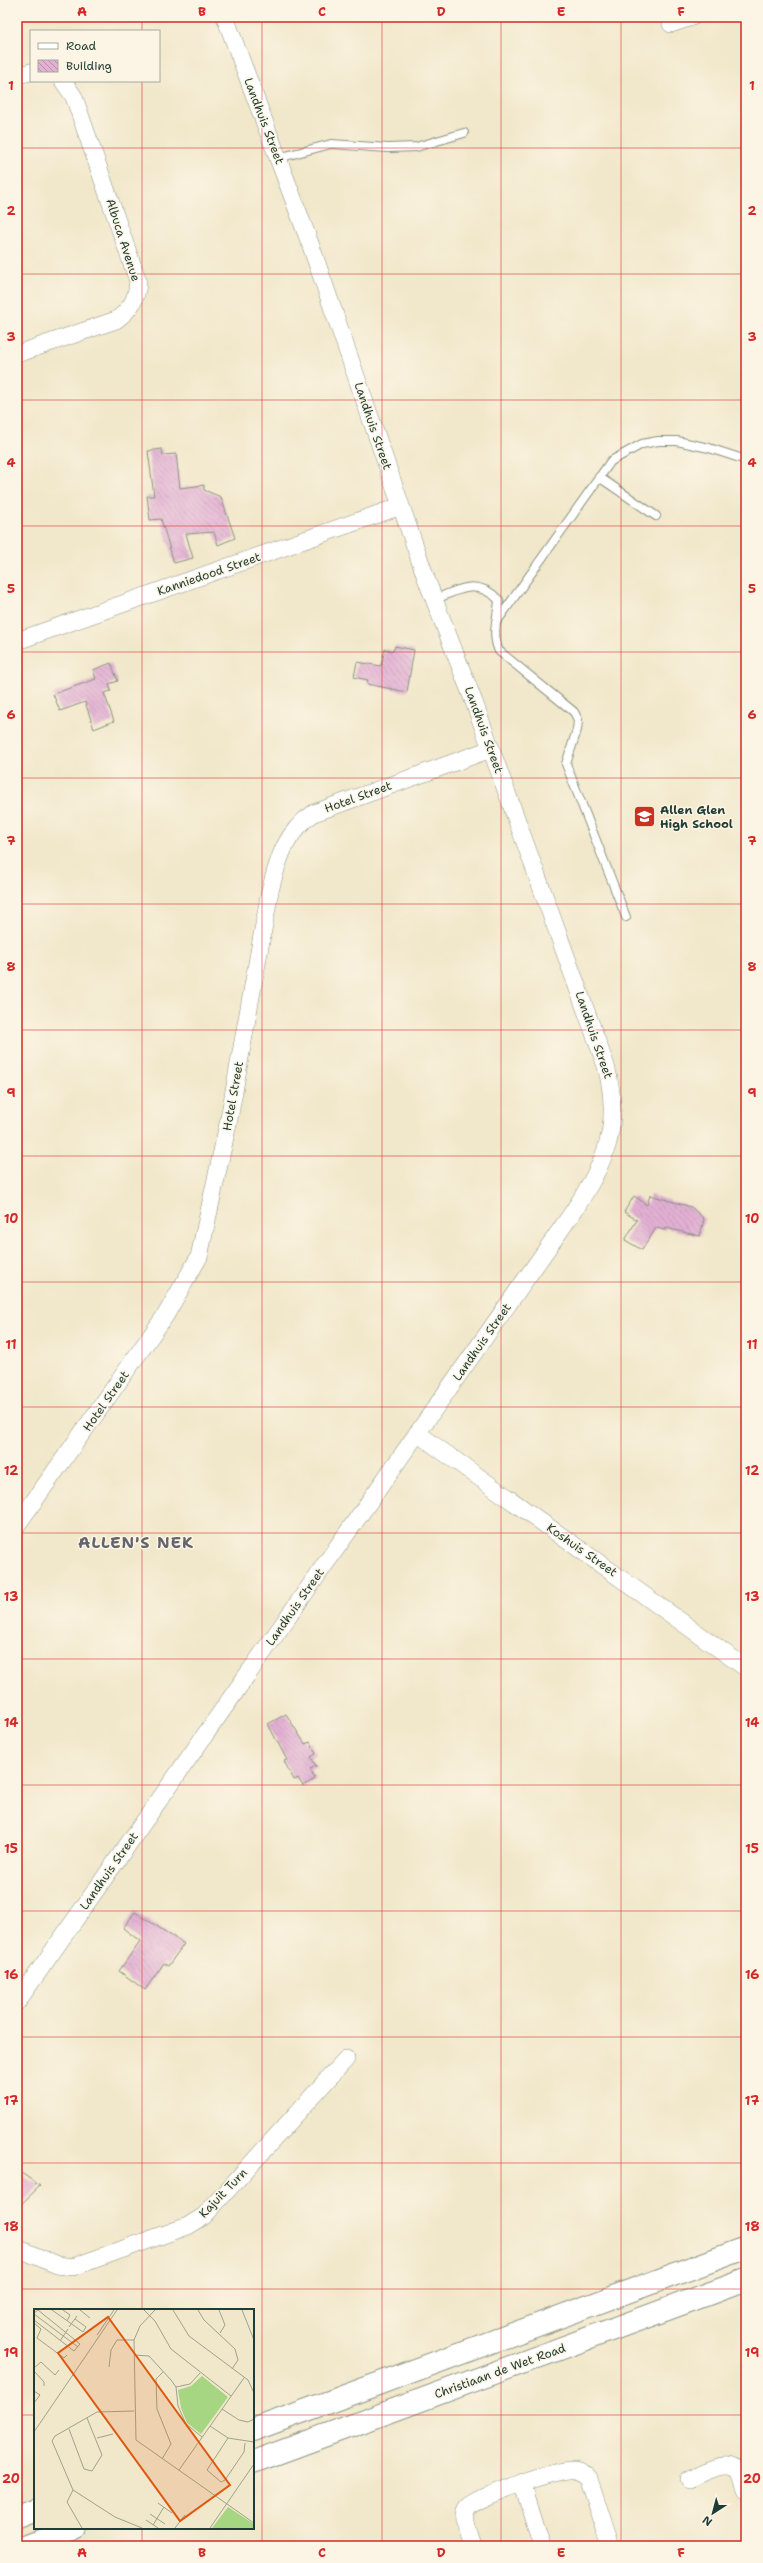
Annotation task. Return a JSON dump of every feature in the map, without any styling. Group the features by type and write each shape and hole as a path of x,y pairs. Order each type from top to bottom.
{"main road":[{"path":"254,2430 746,2248"},
{"name":"Christiaan de Wet Road","path":"254,2462 746,2280"},
{"path":"17,2517 34,2510"},
{"path":"27,2546 72,2529"}],"street":[{"name":"Landhuis Street","path":"17,2001 418,1433 595,1178 606,1153 612,1129 612,1106 606,1066 434,600 311,246 225,17"},
{"path":"671,24 692,17"},
{"path":"17,76 30,72"},
{"name":"Albuca Avenue","path":"17,354 116,320 126,313 138,293 138,281 77,104 64,82"},
{"name":"Kanniedood Street","path":"17,642 401,506"},
{"name":"Hotel Street","path":"17,1525 165,1316 199,1257 229,1120 270,891 278,859 287,838 301,821 314,813 490,749"},
{"name":"Koshuis Street","path":"418,1433 746,1668"},
{"name":"Kajuit Turn","path":"17,2248 57,2265 73,2267 188,2226 204,2216 346,2059"},
{"path":"689,2479 723,2465 734,2467 740,2472 746,2491"},
{"path":"472,2546 464,2520 468,2508 477,2501 522,2482 573,2470 584,2473 590,2479 611,2546"},
{"path":"522,2482 542,2546"}],"lane":[{"path":"278,158 331,144 388,148 416,147 464,132"},
{"path":"496,622 611,461 626,451 642,444 658,441 696,445 746,460"},
{"path":"599,477 656,516"},
{"path":"434,600 463,587 492,593 500,600 496,622 495,642 499,651 574,712 578,720 566,764 626,917"}],"building":[{"path":"162,449 163,455 176,454 180,488 204,485 204,490 221,497 235,538 218,545 214,532 186,534 193,558 174,563 161,519 150,520 147,496 154,496 148,451"},
{"path":"395,646 414,650 407,692 367,684 368,680 354,677 357,662 381,666 385,649 393,651"},
{"path":"111,663 118,681 109,684 111,691 104,693 114,721 94,729 85,702 60,711 53,694 96,679 93,670"},
{"path":"650,1195 691,1207 704,1219 700,1236 666,1228 665,1230 656,1228 642,1250 625,1240 637,1220 624,1212 634,1196 647,1205"},
{"path":"286,1714 305,1744 310,1742 316,1754 311,1757 316,1766 310,1769 315,1779 303,1786 298,1778 294,1780 284,1761 287,1760 268,1724"},
{"path":"135,1912 184,1944 168,1966 164,1963 145,1990 119,1971 140,1941 123,1928"},
{"path":"17,2170 40,2186 17,2208"}],"place":[{"name":"Allen Glen High School","path":"645,817"}],"district":[{"name":"ALLEN'S NEK","path":"136,1542"}]}
